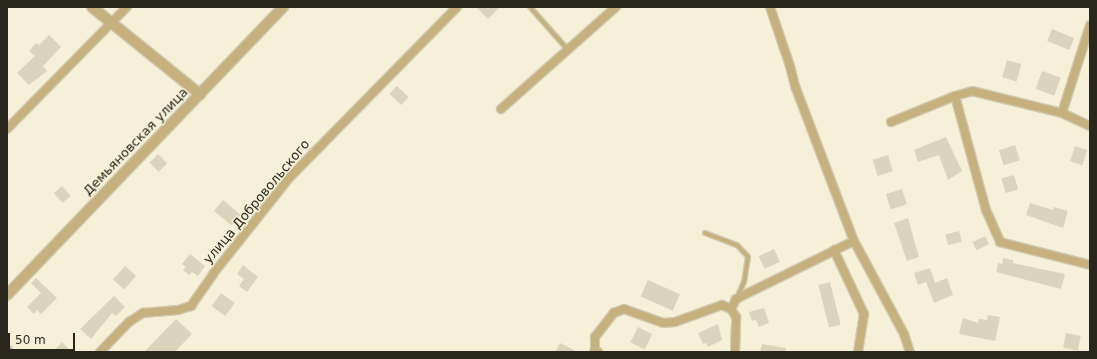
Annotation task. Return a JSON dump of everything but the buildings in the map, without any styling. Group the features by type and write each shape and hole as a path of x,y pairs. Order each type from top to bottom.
{"street":[{"path":"92,7 200,94"},
{"path":"7,128 127,7"},
{"name":"Демьяновская улица","path":"7,295 283,7"},
{"name":"улица Добровольского","path":"100,352 129,322 143,313 178,310 191,306 213,274 290,177 457,7"},
{"path":"501,109 616,7"},
{"path":"770,7 800,100 854,241 904,334 910,352"},
{"path":"1062,113 1090,25"},
{"path":"891,122 972,90 1062,113 1090,126"},
{"path":"955,96 986,210 1000,242 1090,265"},
{"path":"731,309 736,299 854,241"},
{"path":"834,250 864,314 858,352"},
{"path":"598,352 595,350 595,337 614,313 624,309 663,322 675,322 722,305 731,309 736,317 735,352"},
{"path":"7,349 10,352"}],"lane":[{"path":"530,7 568,50"},
{"path":"704,233 737,245 748,257 744,282 736,299"}]}
